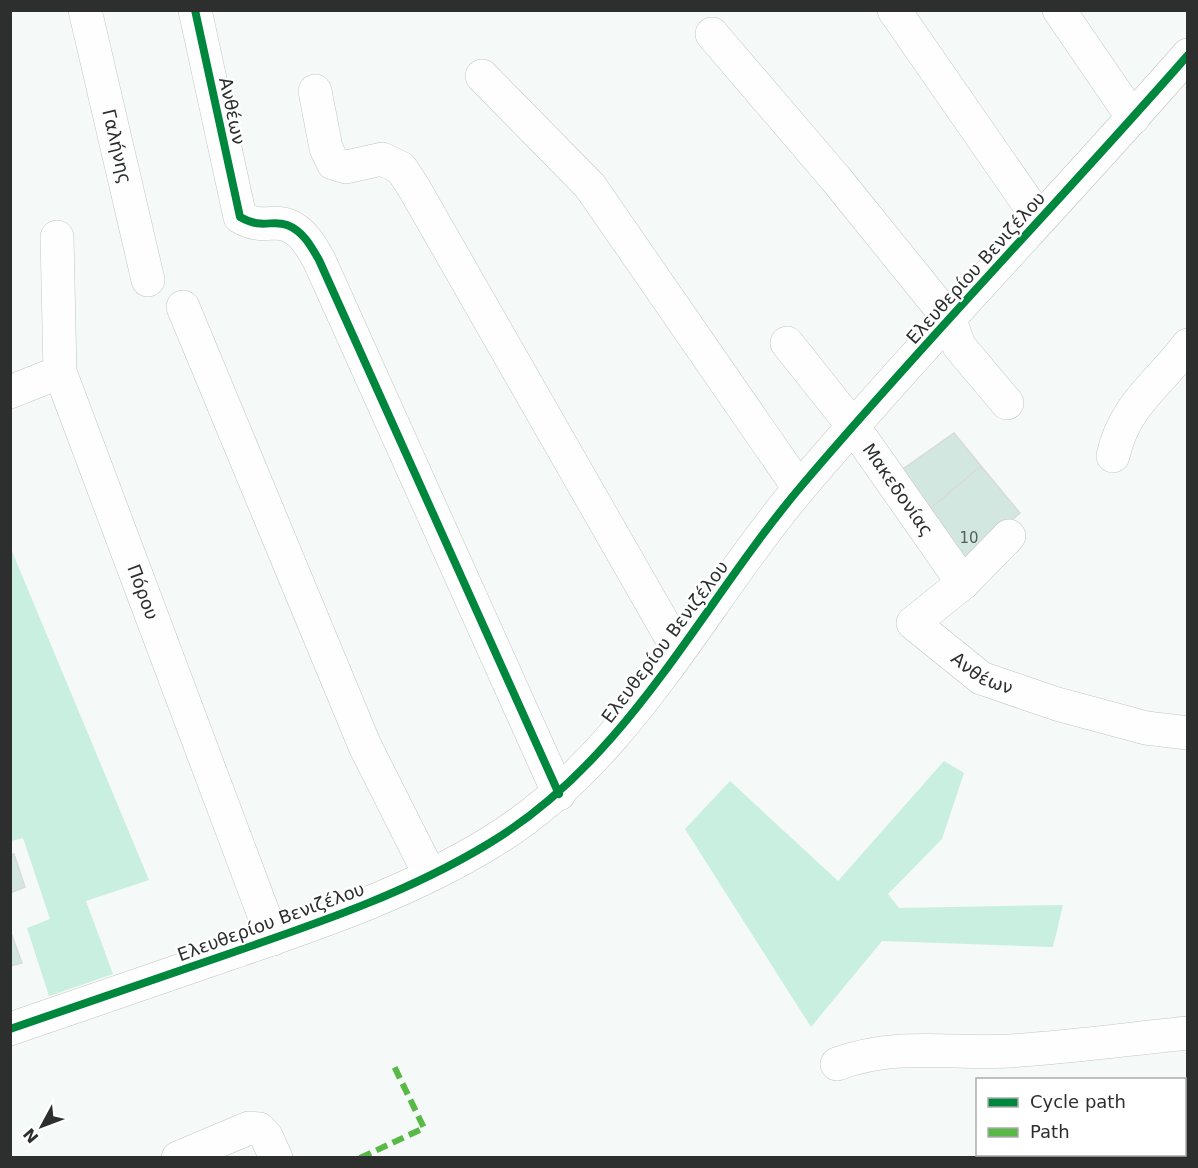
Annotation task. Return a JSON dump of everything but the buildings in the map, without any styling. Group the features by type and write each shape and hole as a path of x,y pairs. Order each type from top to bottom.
{"street":[{"name":"Γαλήνης","path":"85,10 148,280"},
{"name":"Ανθέων","path":"195,10 240,217 255,225 286,224 306,238 319,260 559,794"},
{"path":"894,10 1039,219"},
{"path":"1059,10 1133,118"},
{"path":"712,34 828,170 950,320 959,346 1007,403"},
{"name":"Ελευθερίου Βενιζέλου","path":"10,1029 273,939 395,893 490,844 559,794 603,749 679,651 799,488 1188,55"},
{"path":"482,76 590,186 799,488"},
{"path":"315,91 326,148 333,163 346,167 382,159 401,168 414,188 679,651"},
{"name":"Πόρου","path":"57,237 60,372 273,939"},
{"path":"183,307 365,746 430,875"},
{"name":"Μακεδονίας","path":"787,343 853,426 963,583"},
{"path":"1113,456 1118,434 1135,403 1169,370 1188,345"},
{"path":"10,392 60,372"},
{"name":"Ανθέων","path":"1009,536 963,583 913,623 981,678 1057,704 1146,728 1188,733"},
{"path":"837,1064 864,1054 906,1049 1009,1051 1188,1033"},
{"path":"178,1158 249,1128 260,1129 266,1136 276,1158"}],"green space":[{"path":"11,549 149,880 86,901 113,974 49,996 27,928 50,919 23,838 11,841"},
{"path":"944,761 964,773 942,839 888,894 899,908 1063,905 1053,947 882,941 811,1027 685,829 730,781 838,881"}],"marked path":[{"path":"360,1158 424,1128 393,1064"}],"cycle path":[{"path":"195,10 240,217 255,223 287,225 298,231 313,249 559,794"},
{"path":"10,1029 267,941 364,905 458,861 488,844 538,809 582,769 622,725 660,678 766,531 803,484 1188,55"}]}
